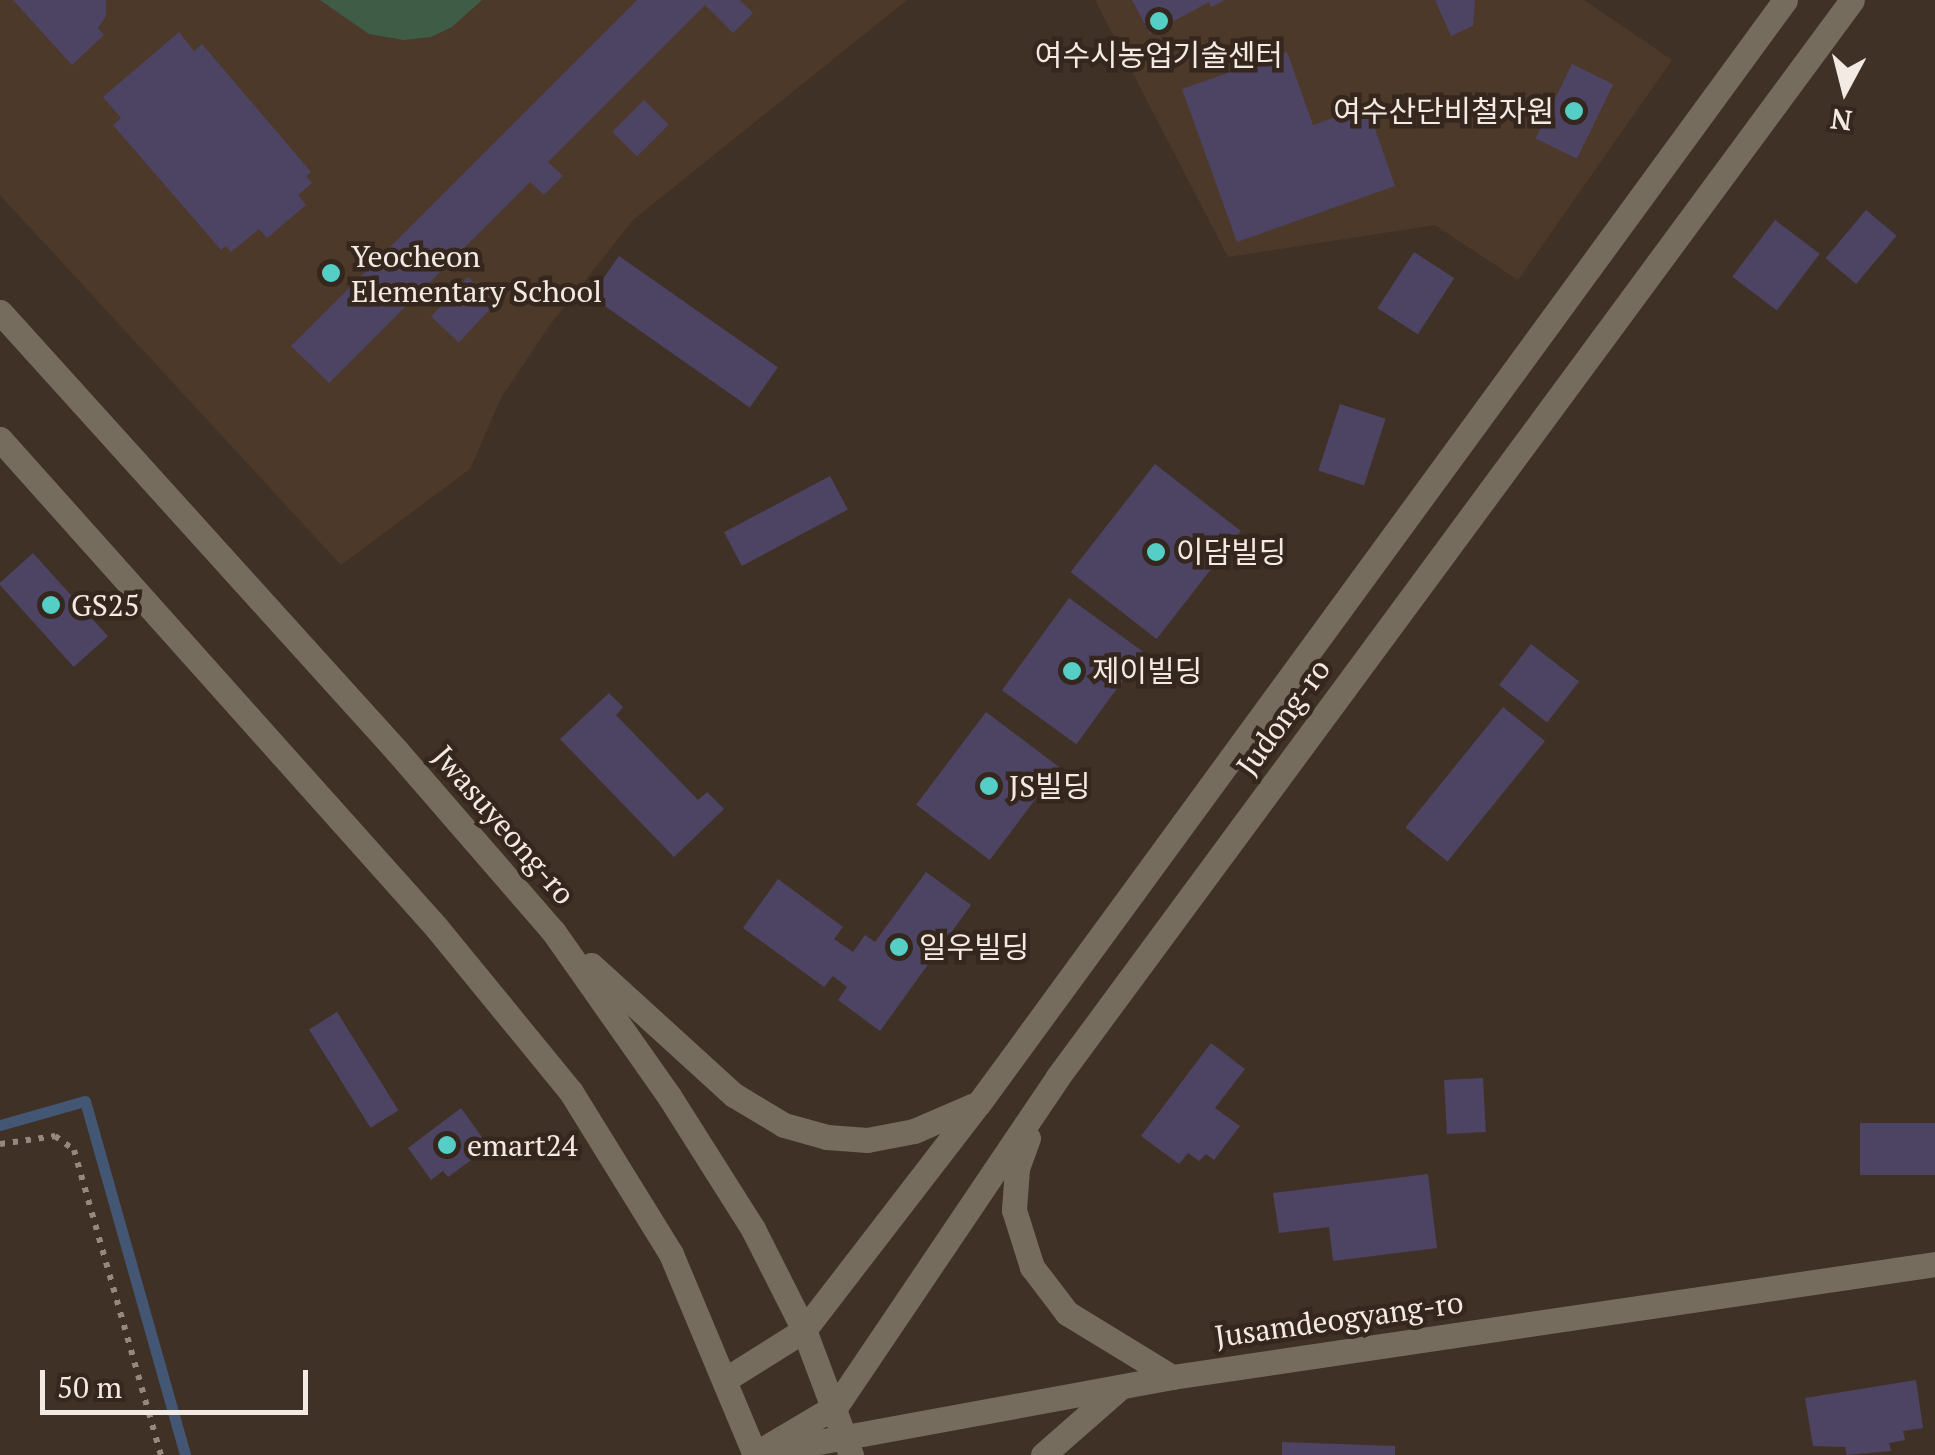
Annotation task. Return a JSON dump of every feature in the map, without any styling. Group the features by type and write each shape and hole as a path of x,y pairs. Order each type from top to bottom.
{"street":[{"name":"Judong-ro","path":"726,1378 804,1330 979,1103 1784,0"},
{"name":"Judong-ro","path":"755,1454 836,1406 1057,1078 1852,0"},
{"name":"Jwasuyeong-ro","path":"0,312 396,750 553,932 708,1154 804,1330 849,1445"},
{"path":"0,439 436,927 571,1092 671,1254 755,1454"},
{"path":"553,932 734,1095 784,1125 826,1137 878,1139 914,1131 979,1103"},
{"path":"1057,1078 1017,1169 1014,1210 1023,1249 1043,1284 1067,1313 1172,1376"},
{"name":"Jusamdeogyang-ro","path":"755,1454 849,1445 1172,1376 1935,1264"},
{"path":"1044,1455 1121,1385"}],"path":[{"path":"0,1144 55,1136 74,1150 162,1455"}],"shaded area":[{"name":"Yeocheon Elementary School","path":"0,0 907,0 633,220 549,326 501,398 470,469 341,565 0,195"},
{"name":"여수시농업기술센터","path":"1095,0 1584,0 1672,60 1518,280 1435,225 1228,257"}],"green space":[{"path":"320,0 482,0 452,27 431,37 404,40 369,34"}],"building":[{"path":"13,0 106,0 106,16 98,28 104,35 72,65"},
{"path":"637,0 740,0 753,13 733,33 705,5 548,162 563,176 544,195 530,182 329,383 291,346"},
{"name":"여수시농업기술센터","path":"1132,0 1225,0 1211,7 1209,2 1150,34"},
{"path":"1435,0 1475,0 1473,26 1451,36"},
{"path":"179,32 194,51 202,44 311,172 306,176 312,183 298,195 306,205 267,238 259,229 231,252 226,246 221,250 113,125 121,118 103,97"},
{"path":"1287,52 1313,125 1367,106 1395,186 1237,242 1182,89"},
{"name":"여수산단비철자원","path":"1572,64 1613,84 1577,159 1536,139"},
{"path":"644,100 669,125 637,157 612,132"},
{"path":"1866,210 1897,236 1856,284 1826,258"},
{"path":"1775,220 1820,254 1777,310 1732,277"},
{"path":"1414,252 1454,278 1418,334 1378,308"},
{"path":"619,256 778,367 750,407 591,296"},
{"path":"468,277 496,303 459,342 431,316"},
{"path":"1340,404 1386,419 1364,485 1318,471"},
{"name":"이담빌딩","path":"1155,464 1241,531 1157,639 1071,572"},
{"path":"830,476 848,510 742,566 724,532"},
{"path":"33,553 108,636 74,667 0,585"},
{"name":"제이빌딩","path":"1069,598 1143,652 1076,744 1002,690"},
{"path":"1531,644 1579,682 1547,723 1499,685"},
{"path":"609,693 623,707 616,715 698,800 707,792 724,809 674,857 560,739"},
{"path":"1503,707 1545,741 1447,861 1405,827"},
{"name":"JS빌딩","path":"986,712 1059,767 990,860 916,805"},
{"name":"일우빌딩","path":"926,872 971,905 880,1031 838,1000 847,987 833,976 824,987 743,928 778,879 843,927 834,939 853,952 865,935 875,942"},
{"path":"337,1012 398,1110 370,1128 309,1029"},
{"path":"1211,1043 1245,1069 1215,1108 1240,1126 1214,1160 1206,1154 1199,1161 1188,1153 1179,1164 1141,1136"},
{"path":"1483,1078 1486,1132 1447,1134 1444,1080"},
{"path":"461,1108 489,1147 448,1177 443,1171 431,1180 408,1148"},
{"path":"1860,1123 1935,1123 1935,1175 1860,1175"},
{"path":"1428,1174 1437,1248 1333,1261 1329,1227 1279,1233 1273,1193"},
{"path":"1916,1380 1923,1428 1903,1431 1905,1440 1889,1443 1891,1451 1847,1455 1845,1447 1813,1446 1805,1398"},
{"path":"1282,1442 1395,1446 1395,1455 1282,1455"}],"waterway":[{"path":"0,1125 85,1101 185,1455"}],"place":[{"name":"여수시농업기술센터","path":"1159,21"},
{"name":"여수산단비철자원","path":"1574,111"},
{"name":"Yeocheon Elementary School","path":"331,273"},
{"name":"이담빌딩","path":"1156,552"},
{"name":"GS25","path":"51,605"},
{"name":"제이빌딩","path":"1072,671"},
{"name":"JS빌딩","path":"989,786"},
{"name":"일우빌딩","path":"899,947"},
{"name":"emart24","path":"447,1145"}]}
